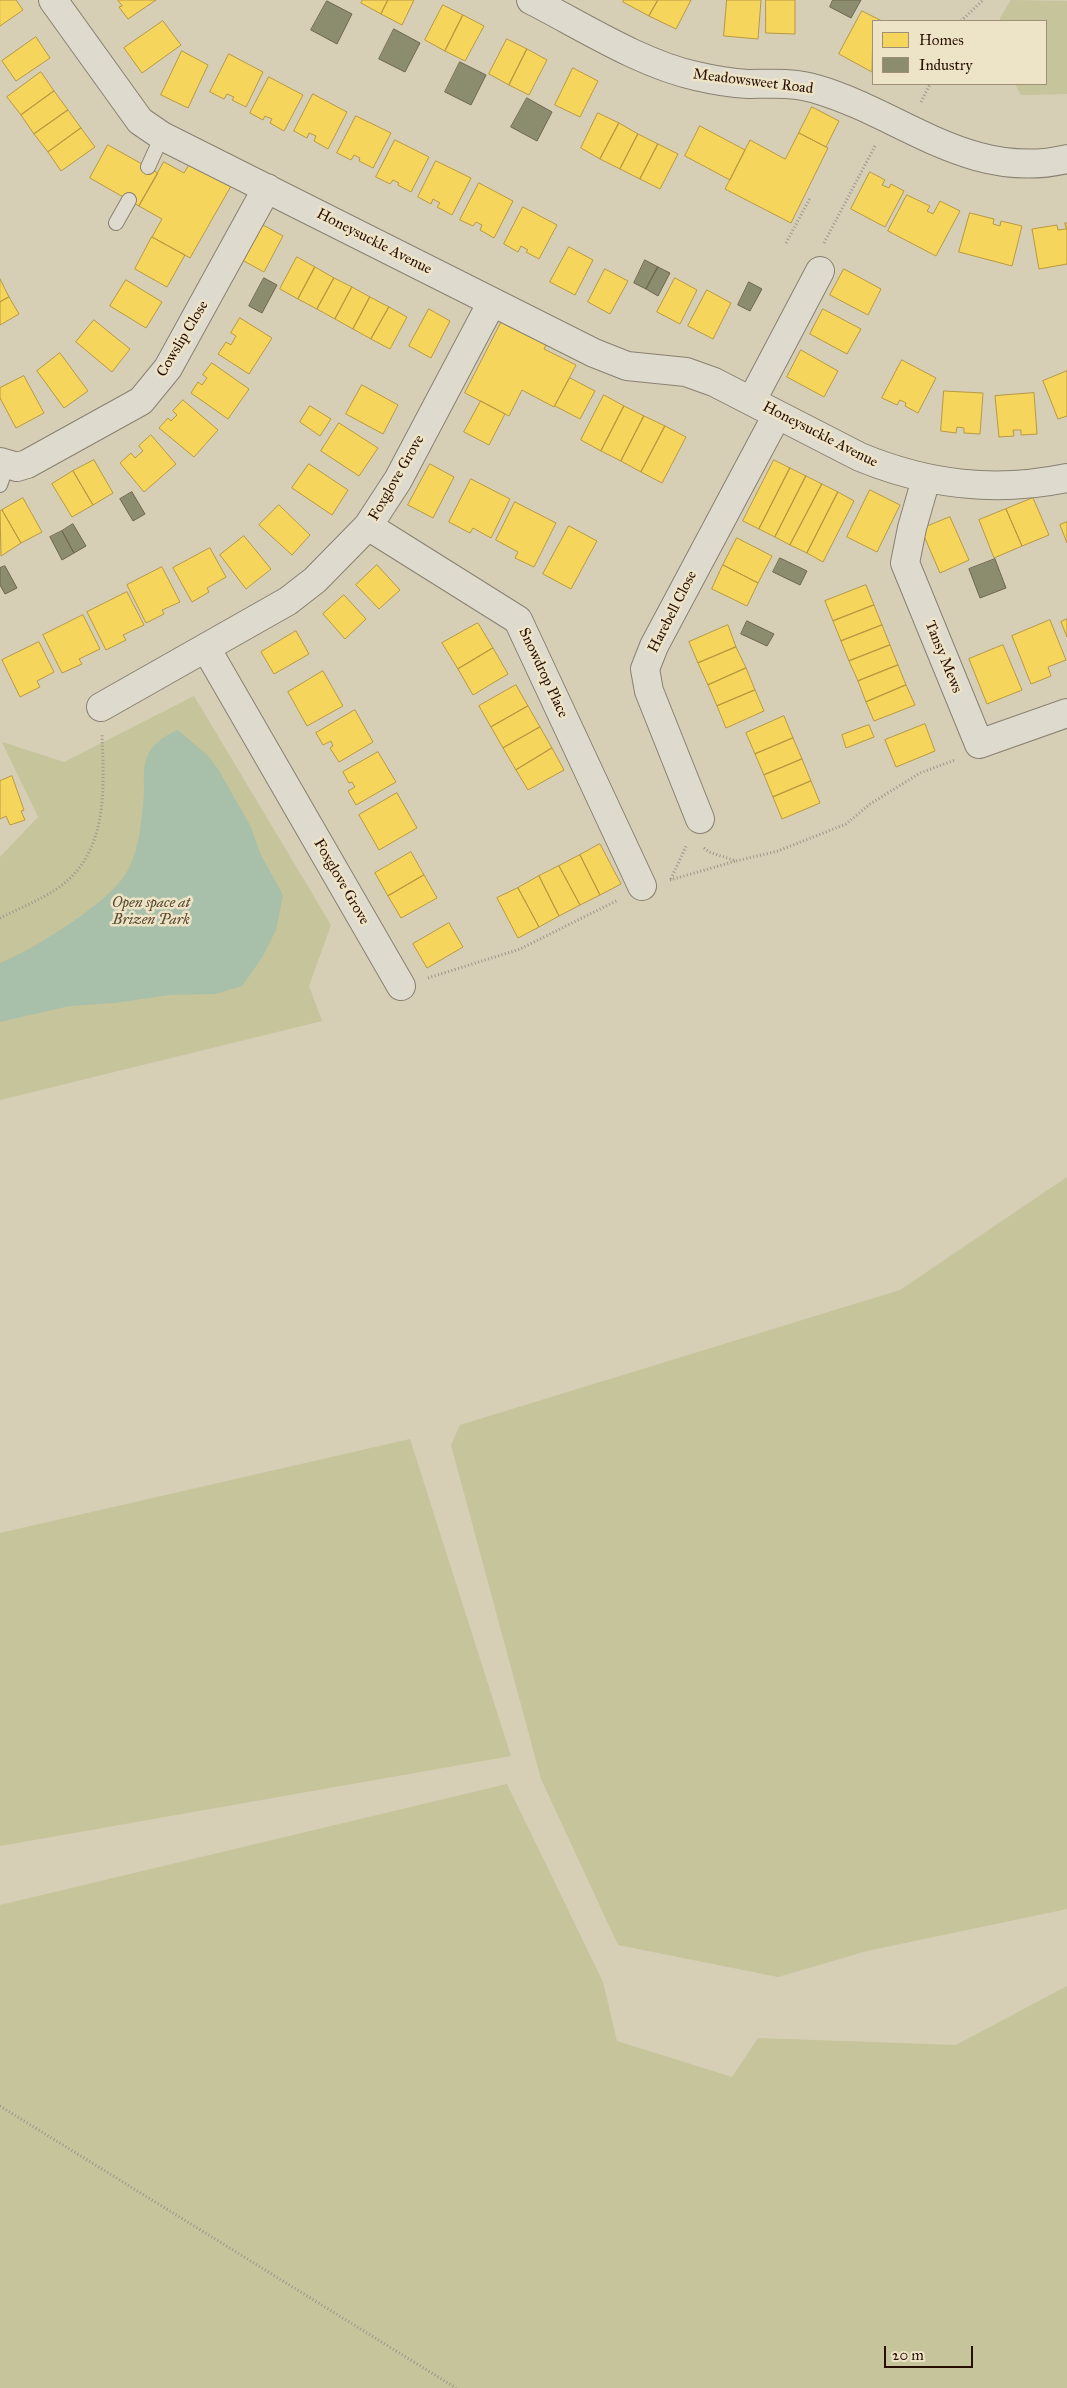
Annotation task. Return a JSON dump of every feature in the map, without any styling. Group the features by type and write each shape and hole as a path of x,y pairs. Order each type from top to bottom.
{"street":[{"name":"Honeysuckle Avenue","path":"53,0 140,121 162,136 594,353 627,366 686,372 752,400 777,415 860,457 884,467 926,480 968,486 1005,486 1041,483 1067,478"},
{"name":"Meadowsweet Road","path":"531,0 663,68 697,77 732,82 798,85 815,88 851,101 924,137 988,160 1036,163 1067,159"},
{"name":"Cowslip Close","path":"2,471 27,464 141,401 168,368 177,353 267,188"},
{"name":"Honeysuckle Avenue","path":"752,400 820,272"},
{"name":"Foxglove Grove","path":"101,707 288,601 315,580 368,526 398,480 492,302"},
{"name":"Harebell Close","path":"696,828 649,692 645,669 654,646 777,415"},
{"name":"Tansy Mews","path":"926,480 912,528 905,563 979,744"},
{"name":"Snowdrop Place","path":"368,526 518,620 642,886"},
{"name":"Foxglove Grove","path":"206,648 401,986"},
{"path":"979,744 1067,713"}],"lane":[{"path":"148,167 162,136"},
{"path":"116,223 129,200"}],"path":[{"path":"962,20 983,0"},
{"path":"786,243 810,198"},
{"path":"0,918 54,890 68,880 90,852 98,833 104,791 101,707"},
{"path":"401,986 520,949 642,886 778,851 846,824 870,804 920,773 951,762 979,744"},
{"path":"671,880 696,828"},
{"path":"703,847 709,852 736,861"},
{"path":"0,2106 456,2388"}],"green space":[{"path":"1011,0 1067,1 1067,94 1021,95 1016,85 1047,85 1047,20 1000,20"},
{"name":"Open space at Brizen Park","path":"194,696 331,925 309,986 322,1021 0,1100 0,857 38,817 2,742 64,762"},
{"path":"1067,1177 1067,1909 867,1951 778,1977 618,1945 541,1779 451,1445 460,1425 900,1290"},
{"path":"410,1439 511,1756 0,1846 0,1533"},
{"path":"507,1784 603,1982 617,2041 732,2077 758,2038 956,2045 1067,1986 1067,2388 0,2388 0,1905"}],"shaded area":[{"path":"178,730 207,755 218,769 251,827 260,853 283,895 276,930 263,956 242,986 215,994 169,995 115,1003 69,1006 0,1022 0,963 64,928 96,904 120,882 132,862 139,838 144,771 148,754 159,741"}],"building: Homes":[{"path":"0,0 16,0 23,10 0,26"},
{"path":"118,0 156,0 128,19 119,7 122,6"},
{"path":"363,0 388,0 381,14 361,3"},
{"path":"388,0 414,0 402,25 381,14"},
{"path":"624,0 658,0 649,16 623,2"},
{"path":"658,0 691,0 676,29 649,16"},
{"path":"727,0 761,0 758,39 724,36"},
{"path":"766,0 795,0 795,34 766,33"},
{"path":"443,5 463,15 445,51 425,40"},
{"path":"862,11 880,20 872,20 872,72 839,54"},
{"path":"463,15 484,26 465,61 445,51"},
{"path":"163,21 181,45 142,73 124,48"},
{"path":"36,37 50,58 16,81 2,61"},
{"path":"507,39 527,49 509,85 489,74"},
{"path":"527,49 547,60 529,95 509,85"},
{"path":"182,51 208,65 188,108 161,95"},
{"path":"229,54 263,72 246,107 232,100 234,97 227,94 224,99 210,92"},
{"path":"573,68 598,81 580,117 555,105"},
{"path":"41,72 54,91 21,115 7,97"},
{"path":"269,77 303,95 284,131 270,123 272,119 265,116 263,120 250,113"},
{"path":"54,91 68,110 34,134 21,115"},
{"path":"313,94 347,112 328,149 314,141 316,136 309,133 307,138 294,131"},
{"path":"812,107 839,121 826,147 799,133"},
{"path":"68,110 81,128 48,152 34,134"},
{"path":"598,113 619,123 600,159 581,148"},
{"path":"356,116 391,133 373,168 359,161 360,158 354,155 351,160 337,153"},
{"path":"619,123 638,134 620,169 600,159"},
{"path":"700,126 745,150 730,180 685,156"},
{"path":"81,128 95,147 61,171 48,152"},
{"path":"799,133 828,148 791,223 725,189 750,140 785,159"},
{"path":"638,134 658,144 640,179 620,169"},
{"path":"395,140 429,157 411,192 393,180 390,184 376,177"},
{"path":"658,144 678,154 660,189 640,179"},
{"path":"108,145 158,173 139,206 90,178"},
{"path":"436,161 471,178 452,215 437,207 440,203 433,199 431,204 418,197"},
{"path":"164,162 184,173 190,163 231,186 190,258 152,237 162,219 139,206"},
{"path":"870,172 885,180 882,185 889,188 891,184 904,191 885,227 851,209"},
{"path":"479,183 513,201 494,238 480,230 482,225 476,222 473,226 460,220"},
{"path":"907,195 930,206 927,211 933,214 940,201 960,211 936,256 888,231"},
{"path":"523,207 557,225 539,259 526,252 528,250 521,246 518,252 504,244"},
{"path":"970,213 994,219 993,224 1000,226 1001,221 1022,226 1012,266 959,252"},
{"path":"1065,223 1067,223 1067,264 1039,269 1032,229 1057,225 1058,230 1066,229"},
{"path":"261,224 283,236 264,272 242,260"},
{"path":"152,237 185,255 167,287 135,269"},
{"path":"569,247 593,260 575,295 550,282"},
{"path":"297,257 315,267 298,299 280,289"},
{"path":"315,267 334,278 317,309 298,299"},
{"path":"605,269 628,281 610,314 588,302"},
{"path":"844,269 881,289 868,315 830,295"},
{"path":"334,278 352,287 335,319 317,309"},
{"path":"675,278 697,290 680,324 657,312"},
{"path":"0,279 9,297 0,302"},
{"path":"126,280 162,302 146,328 110,306"},
{"path":"352,287 370,297 353,329 335,319"},
{"path":"707,290 731,303 713,339 688,326"},
{"path":"9,297 19,314 0,325 0,302"},
{"path":"370,297 389,307 371,339 353,329"},
{"path":"389,307 407,317 390,349 371,339"},
{"path":"429,309 450,321 431,358 409,346"},
{"path":"823,309 861,329 847,354 810,334"},
{"path":"504,317 549,340 544,349 576,365 554,407 522,390 509,416 465,393"},
{"path":"240,318 272,338 249,374 218,354 226,342 231,345 236,336 231,333"},
{"path":"94,320 130,349 112,372 76,342"},
{"path":"801,350 838,371 824,397 787,377"},
{"path":"60,353 88,391 64,408 37,371"},
{"path":"902,360 936,378 918,413 905,406 906,403 900,400 897,405 882,398"},
{"path":"212,363 249,389 228,419 191,393 198,382 202,385 207,378 203,375"},
{"path":"1067,371 1067,416 1058,419 1043,381"},
{"path":"24,376 44,413 16,428 0,398 0,388"},
{"path":"570,378 595,391 580,419 555,406"},
{"path":"362,385 398,405 383,434 346,414"},
{"path":"944,391 983,393 980,434 964,433 964,428 957,427 956,433 941,431"},
{"path":"1034,393 1037,434 1021,435 1021,430 1013,430 1014,436 999,437 995,396"},
{"path":"604,395 624,406 601,451 581,440"},
{"path":"183,400 218,430 194,457 159,428 168,418 171,421 177,415 173,411"},
{"path":"481,401 505,414 489,445 464,432"},
{"path":"310,406 331,419 320,436 300,422"},
{"path":"624,406 644,416 621,461 601,451"},
{"path":"644,416 665,426 641,472 621,461"},
{"path":"339,423 378,448 359,476 321,451"},
{"path":"665,426 686,437 662,483 641,472"},
{"path":"151,435 176,464 144,492 120,463 131,453 135,458 143,451 139,446"},
{"path":"94,460 113,493 93,505 73,471"},
{"path":"774,460 790,468 759,529 743,521"},
{"path":"309,464 348,490 332,515 292,488"},
{"path":"430,464 454,477 433,518 408,505"},
{"path":"790,468 806,476 775,537 759,529"},
{"path":"73,471 93,505 72,517 52,484"},
{"path":"806,476 822,484 790,545 775,537"},
{"path":"471,479 510,499 491,538 473,528 470,533 449,522"},
{"path":"822,484 838,492 807,553 790,545"},
{"path":"870,490 900,505 877,552 847,537"},
{"path":"838,492 854,501 823,562 807,553"},
{"path":"23,498 42,532 21,543 2,510"},
{"path":"1033,498 1049,535 1022,546 1006,509"},
{"path":"515,502 556,523 534,567 515,558 518,552 496,540"},
{"path":"279,505 310,535 292,555 259,525"},
{"path":"1006,509 1022,546 994,558 979,520"},
{"path":"2,510 21,543 1,556 0,511"},
{"path":"950,517 969,560 940,573 921,529"},
{"path":"1067,522 1067,543 1060,525"},
{"path":"569,526 597,541 571,589 543,574"},
{"path":"244,536 271,569 246,589 220,555"},
{"path":"737,538 772,556 758,583 723,565"},
{"path":"210,548 226,577 207,588 209,592 192,602 173,568"},
{"path":"377,565 400,590 379,609 356,585"},
{"path":"723,565 758,583 747,606 712,589"},
{"path":"162,567 180,602 162,610 164,614 146,623 127,585"},
{"path":"866,585 874,605 833,621 825,601"},
{"path":"127,592 144,625 123,635 126,640 106,650 87,612"},
{"path":"344,595 366,619 345,639 323,614"},
{"path":"874,605 882,625 841,641 833,621"},
{"path":"83,615 100,649 79,659 82,664 62,673 43,635"},
{"path":"1067,619 1067,637 1061,622"},
{"path":"1050,620 1066,660 1048,667 1051,676 1031,684 1012,636"},
{"path":"478,623 493,648 458,669 442,643"},
{"path":"728,625 736,647 698,663 689,642"},
{"path":"882,625 890,645 849,661 841,641"},
{"path":"296,631 309,654 274,674 261,652"},
{"path":"39,642 54,672 37,681 40,687 20,697 2,660"},
{"path":"890,645 898,665 858,681 849,661"},
{"path":"1003,645 1022,690 987,704 969,659"},
{"path":"736,647 746,668 708,685 698,663"},
{"path":"493,648 508,674 473,695 458,669"},
{"path":"898,665 906,685 866,702 858,681"},
{"path":"746,668 755,690 717,706 708,685"},
{"path":"323,671 343,706 307,726 288,692"},
{"path":"516,685 528,706 491,727 479,706"},
{"path":"906,685 915,705 874,721 866,702"},
{"path":"755,690 764,711 726,728 717,706"},
{"path":"528,706 540,727 503,748 491,727"},
{"path":"355,710 373,742 339,762 330,748 333,746 331,741 323,745 316,733"},
{"path":"784,716 793,738 755,754 746,733"},
{"path":"925,724 935,751 896,767 885,740"},
{"path":"869,725 874,737 846,748 842,735"},
{"path":"540,727 552,748 516,770 503,748"},
{"path":"793,738 802,759 764,775 755,754"},
{"path":"552,748 564,770 528,790 516,770"},
{"path":"378,752 396,782 356,805 348,791 355,787 352,782 349,783 343,772"},
{"path":"802,759 811,781 773,797 764,775"},
{"path":"12,776 24,810 21,811 25,820 10,825 6,816 0,819 0,781"},
{"path":"811,781 820,803 782,819 773,797"},
{"path":"397,793 417,828 379,850 359,815"},
{"path":"600,844 621,884 600,895 580,855"},
{"path":"411,852 424,875 388,896 375,873"},
{"path":"580,855 600,895 580,905 559,866"},
{"path":"559,866 580,905 559,916 539,876"},
{"path":"424,875 437,898 401,918 388,896"},
{"path":"539,876 559,916 539,927 518,888"},
{"path":"518,888 539,927 518,938 497,898"},
{"path":"449,923 463,947 427,968 413,944"}],"building: Industry":[{"path":"833,0 861,0 851,18 830,7"},
{"path":"327,1 352,14 337,44 311,30"},
{"path":"394,29 420,43 405,72 379,59"},
{"path":"460,62 486,75 471,105 445,92"},
{"path":"527,98 552,112 537,141 511,127"},
{"path":"645,260 658,267 646,289 634,283"},
{"path":"658,267 670,273 658,296 646,289"},
{"path":"264,278 277,285 262,313 249,306"},
{"path":"749,282 762,289 750,311 738,305"},
{"path":"132,492 145,514 133,521 120,499"},
{"path":"73,524 86,546 74,553 62,531"},
{"path":"62,531 74,553 62,560 50,537"},
{"path":"780,558 807,571 800,585 773,572"},
{"path":"995,559 1006,588 980,598 969,569"},
{"path":"5,566 17,588 5,594 0,585 0,568"},
{"path":"747,621 774,634 767,646 741,634"}]}
